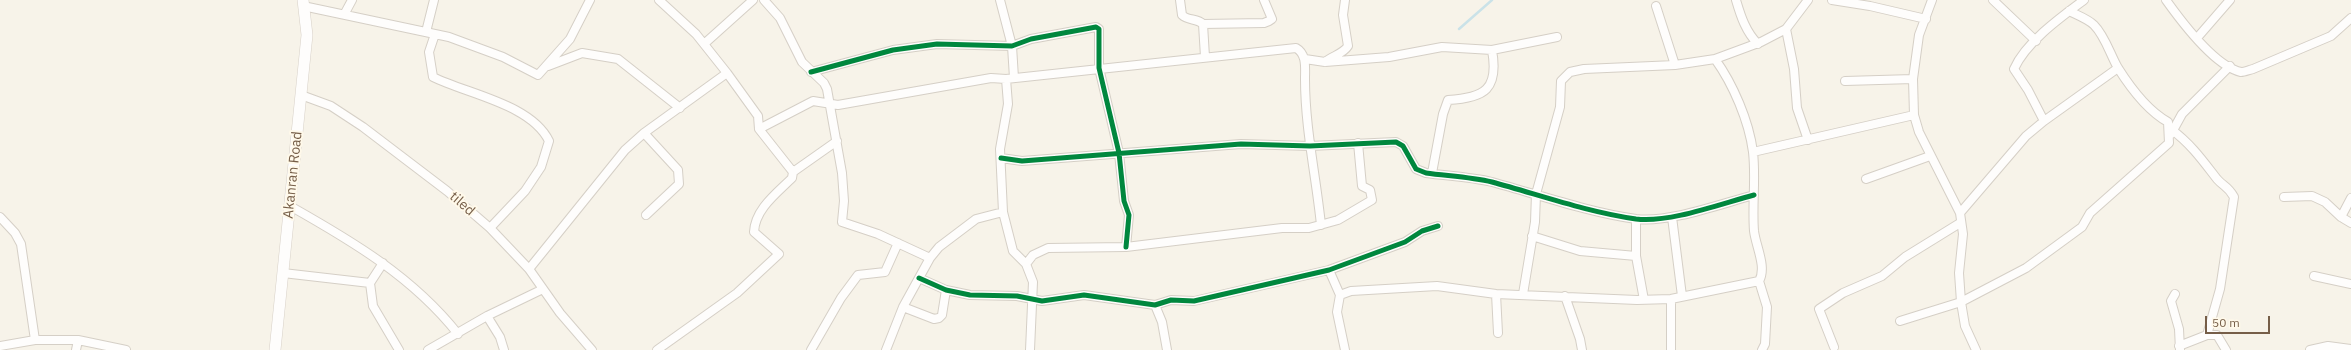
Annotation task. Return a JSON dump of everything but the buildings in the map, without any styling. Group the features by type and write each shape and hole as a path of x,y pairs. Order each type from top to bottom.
{"main road":[{"name":"Akanran Road","path":"275,350 307,35 303,3"}],"street":[{"path":"345,13 352,0"},
{"path":"426,32 434,0"},
{"path":"303,3 449,37 503,57 538,75 548,66 570,39 590,0"},
{"path":"659,0 704,44 758,116 772,122"},
{"path":"704,44 753,0"},
{"path":"764,0 780,18 802,62 824,83 833,116 837,141 844,201 842,222 898,243 930,258"},
{"path":"1000,0 1012,46 1008,104 1000,149 1003,212 1013,251 1026,264 1033,282 1030,350"},
{"path":"1180,0 1182,15 1185,18 1198,20 1203,24 1264,23 1272,19 1264,0"},
{"path":"1325,62 1332,56 1344,51 1348,46 1342,15 1345,0"},
{"path":"1736,0 1744,23 1750,35 1758,44"},
{"path":"1523,294 1532,236 1536,194 1560,107 1561,81 1564,76 1570,72 1584,69 1675,65 1715,59 1758,44 1786,29 1808,0"},
{"path":"1832,0 1870,6 1926,19"},
{"path":"1932,0 1919,35 1913,79 1914,115 1919,132 1930,156 1960,213 1960,223 1964,234 1959,273 1961,302 1964,326 1976,350"},
{"path":"1993,0 2036,41"},
{"path":"2044,121 2028,90 2014,69 2019,57 2069,11 2084,0"},
{"path":"2166,0 2197,38 2218,60 2241,72 2253,69 2331,36 2351,18"},
{"path":"2197,38 2230,0"},
{"path":"1656,6 1675,65"},
{"path":"2069,11 2093,24 2118,68 2158,117 2168,122 2168,143"},
{"path":"1203,24 1205,57"},
{"path":"811,72 893,50 937,44 1012,46 1032,38 1096,27 1099,29 1098,68 1119,153 1124,201 1129,214 1126,247"},
{"path":"1786,29 1794,69 1797,108 1808,140"},
{"path":"435,34 429,52 433,77 514,109 546,134 549,141 541,167 525,190 490,228"},
{"path":"1305,59 1325,62 1390,57 1442,47 1492,50 1557,37"},
{"path":"759,129 813,101 838,105 991,78 1010,78 1296,48 1300,50 1305,59 1305,90 1310,146 1321,225"},
{"path":"1432,173 1443,114 1448,100 1468,99 1485,91 1495,73 1492,50"},
{"path":"548,66 582,53 618,58 680,108"},
{"path":"1715,59 1724,72 1744,120 1753,152 1754,231 1763,274 1760,281 1767,307 1765,344 1762,350"},
{"path":"1900,321 1961,302 2037,261 2082,227 2090,213 2168,143 2172,130 2182,114 2230,66"},
{"path":"1960,213 2026,136 2044,121 2118,68"},
{"path":"529,269 625,150 644,133 727,73"},
{"path":"1845,81 1913,79"},
{"name":"tiled","path":"302,95 331,106 363,127 447,191 490,228 529,269 575,332 592,350"},
{"path":"833,116 838,105"},
{"path":"1753,152 1808,140 1821,135 1914,115"},
{"path":"758,116 759,129 793,172"},
{"path":"2172,130 2196,151 2219,181 2229,187 2234,197 2220,289 2207,335"},
{"path":"644,133 678,170 680,177 679,184 646,215"},
{"path":"657,350 737,292 778,254 754,232 755,222 759,213 792,178 793,172 837,141"},
{"path":"1001,158 1022,161 1241,144 1310,146 1396,142 1403,146 1416,169 1490,182 1536,194 1581,209 1636,219 1672,217 1754,195"},
{"path":"1026,264 1032,257 1048,248 1126,247 1220,234 1282,228 1309,228 1338,220 1372,200 1370,190 1362,186 1358,144"},
{"path":"1866,179 1930,156"},
{"path":"2284,197 2312,196 2325,202 2341,217 2351,223"},
{"path":"2341,217 2351,198"},
{"path":"290,206 349,239 383,263 422,293 438,309 458,334"},
{"path":"886,350 903,307 930,258 939,247 976,219 1003,212"},
{"path":"0,217 16,233 21,244 35,340"},
{"path":"1672,217 1682,296"},
{"path":"1636,219 1636,256 1644,300"},
{"path":"1834,347 1819,309 1843,293 1882,276 1905,257 1960,223"},
{"path":"917,252 921,274 946,290 970,295 1033,298 1042,301 1084,295 1155,305 1171,300 1194,301 1330,270 1405,242 1422,231 1438,226"},
{"path":"1532,236 1580,251 1636,256"},
{"path":"811,350 858,275 885,272 898,243"},
{"path":"1013,251 1032,257"},
{"path":"383,263 370,283 372,306 400,350"},
{"path":"1330,270 1340,295 1337,312 1345,350"},
{"path":"283,273 370,283"},
{"path":"2314,276 2351,284"},
{"path":"1340,295 1351,291 1437,286 1496,294 1644,300 1671,299 1760,281"},
{"path":"428,350 487,316 543,289"},
{"path":"903,307 934,319 940,318 942,315 946,290"},
{"path":"1496,294 1498,333"},
{"path":"2175,294 2171,301 2179,329 2179,348 2207,335 2217,335 2226,350"},
{"path":"1565,296 1580,339 1582,350"},
{"path":"1671,299 1671,350"},
{"path":"1155,305 1162,322 1167,350"},
{"path":"487,316 500,337 504,350"},
{"path":"0,346 35,340 78,340 126,350"},
{"path":"76,350 78,340"},
{"path":"2310,350 2328,346 2351,349"}],"waterway":[{"path":"1459,29 1492,0"}],"cycle path":[{"path":"811,72 893,50 937,44 1012,46 1031,39 1096,27 1099,29 1099,68 1119,153 1124,201 1129,215 1126,247"},
{"path":"1001,158 1022,161 1241,144 1310,146 1396,142 1403,146 1416,169 1426,173 1484,180 1582,208 1636,219 1679,216 1754,195"},
{"path":"919,278 946,290 970,295 1017,296 1042,301 1084,295 1155,305 1171,300 1194,301 1329,270 1405,242 1422,231 1438,226"}]}
